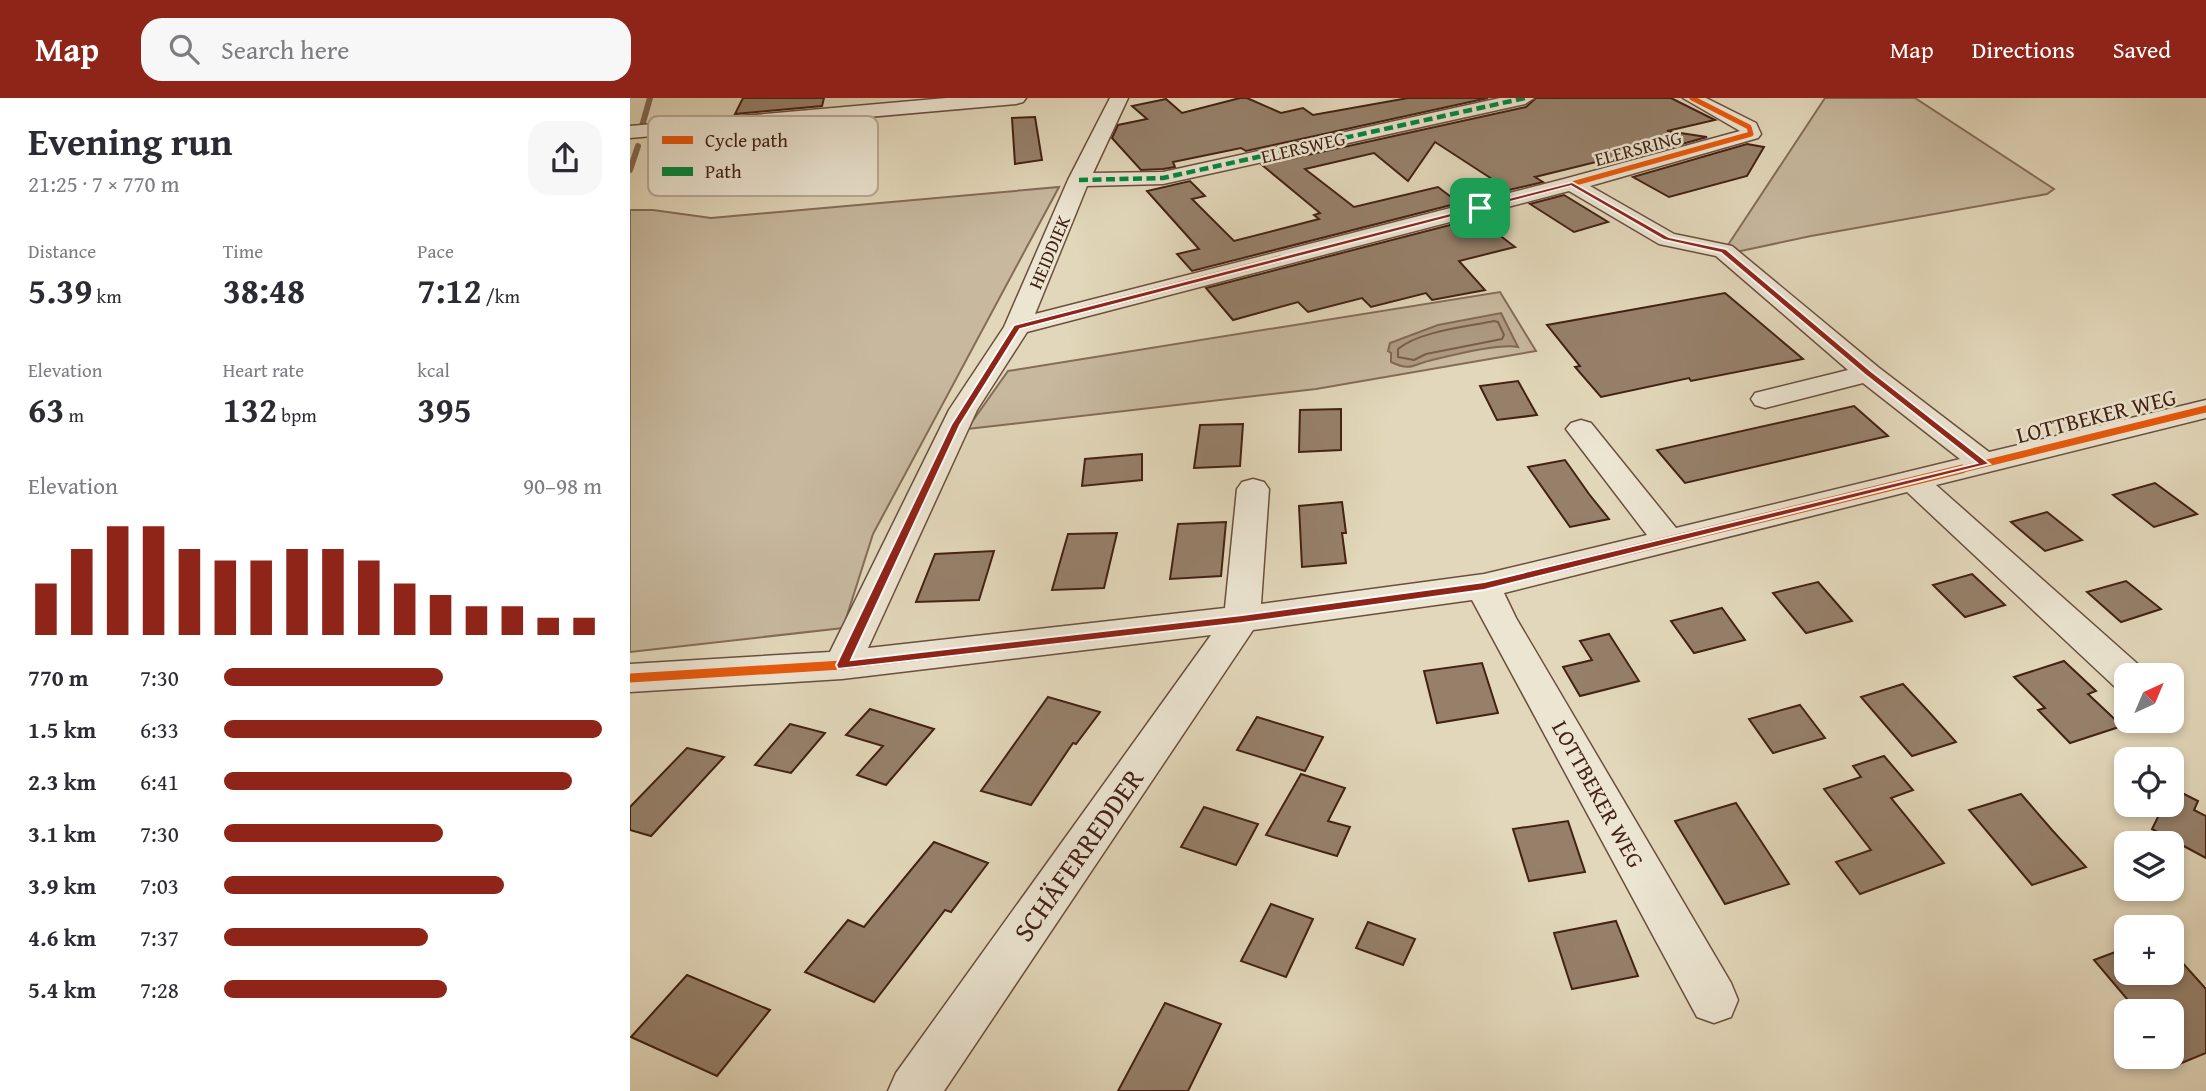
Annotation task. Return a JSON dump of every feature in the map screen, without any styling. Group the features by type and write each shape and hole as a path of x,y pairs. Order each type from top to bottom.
{"street":[{"path":"812,116 1016,98"},
{"name":"HEIDDIEK","path":"842,665 955,425 1017,327 1079,180 1119,98"},
{"name":"ELERSWEG","path":"1079,180 1163,178 1525,98"},
{"name":"ELERSRING","path":"1017,327 1572,184 1751,134 1749,127 1692,98"},
{"path":"630,132 648,130"},
{"path":"1572,184 1667,239 1724,251 1868,373 1985,464"},
{"path":"1765,399 1868,373"},
{"name":"LOTTBEKER WEG","path":"630,678 842,665 1242,619 1484,586 2206,409"},
{"path":"1581,429 1668,540"},
{"path":"1914,482 2114,664"},
{"path":"1242,619 1254,489"},
{"name":"LOTTBEKER WEG","path":"1484,586 1498,618 1714,1000"},
{"name":"SCHÄFERREDDER","path":"914,1091 1242,619"}],"shaded area":[{"path":"1825,98 1915,98 2054,189 2047,194 1811,236 1727,254 1724,251"},
{"path":"1059,187 873,534 843,628 630,652 630,210 653,210 711,218"},
{"path":"1500,292 1536,351 1316,389 967,429 1008,371"}],"water":[{"path":"1501,313 1518,347 1476,350 1408,367 1391,362 1391,353 1388,351 1390,343 1438,325"}],"building":[{"path":"743,98 824,98 822,106 735,114"},
{"path":"1247,98 1281,113 1303,108 1313,115 1408,98 1488,98 1246,151 1241,148 1173,162 1175,167 1163,169 1141,170 1112,138 1118,125 1147,119 1132,106 1166,99 1182,113"},
{"path":"1536,98 1671,98 1715,120 1667,131 1707,137 1611,164 1604,160 1535,177 1543,182 1509,190 1435,142 1408,181 1374,153 1305,169 1354,207 1438,187 1459,203 1192,271 1177,254 1199,249 1147,191 1190,181 1205,196 1192,199 1234,241 1319,219 1314,215 1320,213 1262,165 1526,107"},
{"path":"1035,117 1042,160 1015,164 1012,118"},
{"path":"1747,144 1764,147 1747,176 1669,197 1633,177"},
{"path":"1564,195 1608,222 1574,232 1530,204"},
{"path":"1477,218 1515,247 1459,261 1485,290 1432,300 1426,293 1371,307 1362,298 1308,312 1298,302 1233,320 1206,288"},
{"path":"1725,293 1803,359 1691,381 1689,378 1601,397 1575,367 1580,366 1547,325"},
{"path":"1518,381 1537,415 1497,420 1480,386"},
{"path":"1854,406 1888,436 1685,483 1657,450"},
{"path":"1341,409 1341,450 1299,452 1300,410"},
{"path":"1243,424 1240,466 1194,468 1200,425"},
{"path":"1142,454 1142,480 1082,486 1085,459"},
{"path":"1565,460 1609,519 1570,527 1528,467"},
{"path":"2155,483 2197,514 2154,527 2113,495"},
{"path":"1342,502 1346,563 1302,567 1299,506"},
{"path":"2047,512 2082,540 2045,551 2011,522"},
{"path":"1226,522 1221,576 1170,579 1178,524"},
{"path":"1117,533 1104,588 1052,590 1068,534"},
{"path":"994,551 979,600 916,602 935,554"},
{"path":"1972,574 2005,605 1965,617 1933,585"},
{"path":"2126,581 2161,609 2121,622 2087,592"},
{"path":"1818,582 1852,621 1806,633 1773,593"},
{"path":"1722,608 1745,640 1694,653 1671,621"},
{"path":"1609,634 1639,681 1580,696 1563,667 1592,660 1580,641"},
{"path":"2064,661 2096,691 2088,694 2114,718 2114,729 2070,743 2038,710 2045,708 2014,677"},
{"path":"1482,663 1498,713 1437,723 1424,671"},
{"path":"1903,684 1956,742 1912,756 1861,697"},
{"path":"1048,697 1100,712 1076,744 1073,743 1031,805 981,791"},
{"path":"1800,705 1825,738 1773,753 1749,719"},
{"path":"870,709 934,729 886,785 857,775 883,746 846,735"},
{"path":"1257,717 1323,737 1305,771 1237,750"},
{"path":"790,724 825,733 791,773 755,765"},
{"path":"687,748 724,757 651,836 630,830 630,807"},
{"path":"1884,756 1913,790 1891,798 1944,863 1860,894 1836,862 1871,850 1824,789 1861,777 1853,766"},
{"path":"1301,774 1345,788 1328,821 1350,827 1337,856 1266,835"},
{"path":"2021,794 2086,867 2032,885 1969,810"},
{"path":"2184,794 2198,801 2194,810 2206,816 2206,858 2184,846 2184,831 2152,829 2158,817 2184,817"},
{"path":"1736,803 1789,884 1725,904 1675,821"},
{"path":"1204,807 1258,824 1236,865 1181,847"},
{"path":"1568,821 1585,872 1529,881 1513,829"},
{"path":"934,842 988,863 951,912 945,910 874,1002 805,972 848,920 864,927"},
{"path":"1271,904 1313,919 1286,977 1241,961"},
{"path":"1616,921 1638,976 1572,989 1554,933"},
{"path":"1368,922 1415,939 1403,965 1356,948"},
{"path":"2114,952 2114,984 2094,960"},
{"path":"2184,964 2206,989 2206,1053 2184,1062 2184,999 2127,999 2115,985 2184,985"},
{"path":"687,975 770,1010 717,1076 631,1037"},
{"path":"1165,1003 1221,1024 1188,1091 1118,1091"}],"waterway":[{"path":"642,126 650,98"},
{"path":"630,170 638,146"}],"marked path":[{"path":"1079,180 1163,178 1525,98"},
{"path":"1572,184 1667,239 1724,251"}],"cycle path":[{"path":"1017,327 1572,184 1751,134 1749,127 1692,98"},
{"path":"630,678 842,665 1242,619 1484,586 2206,409"}],"route":[{"path":"1572,184 1667,239 1724,251 1868,373 1985,464 1484,586 1242,619 842,665 955,425 1017,327 1480,208 1572,184"}]}
